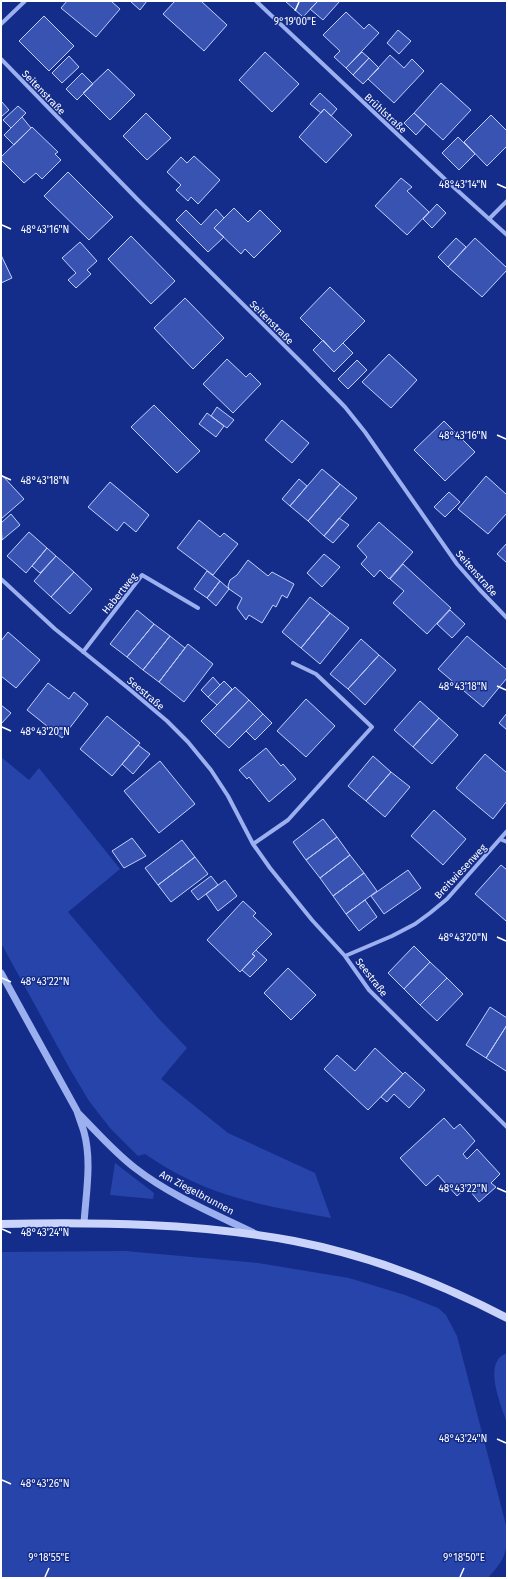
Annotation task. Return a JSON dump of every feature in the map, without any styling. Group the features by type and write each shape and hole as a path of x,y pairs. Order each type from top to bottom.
{"main road":[{"path":"1,1224 84,1223 179,1226 259,1235 339,1252 391,1268 438,1285 483,1305 507,1318"}],"street":[{"path":"1,24 25,1"},
{"name":"Brühlstraße","path":"256,1 507,235"},
{"name":"Seitenstraße","path":"1,59 137,199 345,407 365,432 457,564 507,618"},
{"path":"489,219 507,201"},
{"name":"Habertweg","path":"83,652 142,575 198,608"},
{"name":"Seestraße","path":"1,579 55,629 166,721 188,742 211,770 228,796 253,844 274,874 312,920 345,956 369,990 507,1127"},
{"path":"253,844 288,820 372,727 316,674 293,664"},
{"name":"Breitwiesenweg","path":"345,956 392,936 415,924 430,913 447,899 507,830"},
{"path":"500,839 507,842"},
{"name":"Am Ziegelbrunnen","path":"1,973 77,1111 84,1132 88,1168 84,1223"},
{"name":"Am Ziegelbrunnen","path":"77,1111 112,1148 153,1181 178,1196 259,1235"}],"shaded area":[{"path":"1,757 29,780 39,768 120,869 68,912 160,1020 187,1048 161,1079 228,1133 315,1173 331,1218 272,1207 225,1194 189,1180 145,1154 138,1156 110,1128 89,1101 1,943"},
{"path":"115,1163 154,1193 153,1199 110,1195"},
{"path":"125,1251 258,1263 349,1278 405,1295 438,1308 446,1315 457,1336 507,1529 504,1556 488,1578 1,1578 1,1252"},
{"path":"507,1353 507,1423 495,1385 494,1375 495,1365 499,1358"}],"building":[{"path":"67,1 111,1 120,9 96,37 61,8"},
{"path":"130,1 147,1 140,10"},
{"path":"175,1 201,1 227,25 204,51 163,14"},
{"path":"285,1 318,1 303,17"},
{"path":"318,1 340,1 323,20 310,9"},
{"path":"346,12 364,29 369,24 379,33 346,68 334,57 340,51 323,35"},
{"path":"44,16 74,46 49,71 19,41"},
{"path":"398,30 411,41 399,54 387,43"},
{"path":"265,52 299,84 272,112 239,80"},
{"path":"362,52 369,58 353,75 346,68"},
{"path":"390,55 404,68 412,59 424,71 394,103 368,79"},
{"path":"69,56 79,67 62,83 52,73"},
{"path":"369,58 379,68 363,84 353,75"},
{"path":"108,69 135,95 110,120 83,93"},
{"path":"82,73 93,84 77,100 66,89"},
{"path":"441,83 471,110 443,140 414,113"},
{"path":"320,93 337,109 331,116 324,109 321,113 310,104"},
{"path":"1,101 9,110 1,117"},
{"path":"18,106 26,113 11,128 3,120"},
{"path":"324,109 352,135 326,163 299,137"},
{"path":"146,113 171,138 147,160 123,136"},
{"path":"414,113 426,124 416,135 404,123"},
{"path":"491,115 507,131 507,146 487,166 464,142"},
{"path":"22,117 31,128 14,145 4,135"},
{"path":"32,127 58,152 55,154 61,160 42,179 36,173 24,183 1,160 1,157"},
{"path":"458,137 475,154 459,170 442,153"},
{"path":"194,156 220,180 198,204 191,197 188,201 176,190 181,185 167,172 181,157 187,163"},
{"path":"68,172 113,217 89,240 44,196"},
{"path":"401,178 412,187 407,191 429,212 407,235 375,206"},
{"path":"437,204 446,213 432,228 423,219"},
{"path":"234,208 248,222 260,210 281,231 254,258 245,249 241,254 214,228"},
{"path":"216,209 224,218 214,228 224,237 208,252 176,220 186,210 201,225"},
{"path":"131,236 175,281 151,304 108,259"},
{"path":"456,238 466,247 448,267 438,257"},
{"path":"475,238 507,268 507,270 482,297 448,267"},
{"path":"80,242 97,261 87,270 91,274 76,288 68,280 76,273 62,258"},
{"path":"1,255 12,278 1,283"},
{"path":"330,287 365,321 334,352 300,318"},
{"path":"185,298 224,338 193,369 154,328"},
{"path":"323,340 334,352 343,343 353,353 334,372 313,350"},
{"path":"389,354 417,380 391,408 362,382"},
{"path":"227,359 246,377 250,373 261,384 233,413 203,384"},
{"path":"357,360 367,370 348,389 338,379"},
{"path":"154,405 200,451 177,473 131,427"},
{"path":"217,407 234,420 227,428 211,416"},
{"path":"207,413 224,426 216,437 199,424"},
{"path":"282,420 309,443 292,463 265,440"},
{"path":"444,421 475,452 445,481 414,450"},
{"path":"322,469 340,484 308,521 290,506"},
{"path":"1,474 24,499 1,519"},
{"path":"486,476 507,495 507,513 488,534 458,509"},
{"path":"299,479 307,486 290,506 282,499"},
{"path":"110,482 149,515 136,532 124,522 117,531 88,507"},
{"path":"340,484 357,498 324,536 308,521"},
{"path":"449,492 460,502 445,517 434,507"},
{"path":"11,514 20,525 2,540 1,523"},
{"path":"339,518 349,525 333,543 324,536"},
{"path":"199,520 220,537 224,533 238,544 213,575 177,548"},
{"path":"379,522 413,552 389,579 380,570 374,577 361,564 367,557 357,546"},
{"path":"29,532 47,548 26,573 7,556"},
{"path":"507,543 507,563 497,554"},
{"path":"47,548 56,556 40,573 32,566"},
{"path":"324,554 340,567 322,587 307,573"},
{"path":"56,556 74,572 51,597 34,581"},
{"path":"248,560 268,576 272,572 294,584 287,598 282,595 276,607 273,605 262,623 249,615 246,620 237,608 242,598 229,589 228,586 230,580 237,575"},
{"path":"403,564 451,608 427,634 393,603 404,591 390,579"},
{"path":"207,571 220,581 207,598 194,589"},
{"path":"74,572 92,589 70,614 51,597"},
{"path":"220,581 229,589 216,606 207,598"},
{"path":"310,597 330,613 301,648 282,632"},
{"path":"137,610 154,624 127,657 110,644"},
{"path":"450,610 465,624 452,638 437,624"},
{"path":"330,613 349,628 320,664 301,648"},
{"path":"154,624 170,636 143,670 127,657"},
{"path":"8,632 40,660 16,688 1,676 1,641"},
{"path":"170,636 185,648 159,682 143,670"},
{"path":"467,636 507,670 507,678 483,707 438,669"},
{"path":"361,639 379,655 348,689 330,674"},
{"path":"188,644 213,664 184,702 159,682"},
{"path":"379,655 396,670 365,705 348,689"},
{"path":"213,677 220,685 208,697 201,690"},
{"path":"224,681 232,689 217,705 208,697"},
{"path":"48,683 69,699 74,692 88,704 62,738 27,710"},
{"path":"235,687 249,700 215,735 201,721"},
{"path":"306,699 335,726 306,757 277,731"},
{"path":"249,700 263,714 229,748 215,735"},
{"path":"420,701 439,718 413,747 394,730"},
{"path":"1,705 11,713 1,724"},
{"path":"507,713 507,730 499,723"},
{"path":"263,714 272,723 255,740 246,731"},
{"path":"107,716 140,743 112,776 80,749"},
{"path":"439,718 458,735 432,764 413,747"},
{"path":"138,745 150,754 133,774 122,764"},
{"path":"266,748 281,766 283,764 296,779 269,802 249,777 247,779 239,770"},
{"path":"485,754 507,773 507,801 493,819 456,788"},
{"path":"373,756 391,772 366,801 348,786"},
{"path":"160,761 195,804 159,833 124,791"},
{"path":"391,772 410,787 385,817 366,801"},
{"path":"434,810 466,839 443,865 411,836"},
{"path":"323,819 337,837 306,860 293,842"},
{"path":"337,837 350,855 320,878 306,860"},
{"path":"132,838 146,856 124,868 112,851"},
{"path":"182,840 195,857 158,885 145,868"},
{"path":"350,855 364,873 333,896 320,878"},
{"path":"195,857 208,874 171,902 158,885"},
{"path":"501,865 507,870 506,921 475,894"},
{"path":"408,870 421,888 384,914 371,896"},
{"path":"364,873 377,891 346,914 333,896"},
{"path":"211,876 218,885 198,900 191,891"},
{"path":"225,880 237,896 218,911 206,894"},
{"path":"365,900 377,917 359,931 346,914"},
{"path":"243,901 256,913 253,916 272,934 252,954 255,956 240,972 207,940"},
{"path":"414,946 430,962 404,989 388,973"},
{"path":"256,950 267,960 250,977 242,970 255,956 252,954"},
{"path":"430,962 447,978 420,1005 404,989"},
{"path":"288,968 316,995 291,1020 264,993"},
{"path":"447,978 463,994 437,1021 420,1005"},
{"path":"490,1007 507,1018 507,1025 486,1058 466,1045"},
{"path":"507,1025 507,1069 506,1071 486,1058"},
{"path":"375,1048 403,1074 368,1110 324,1069 337,1055 355,1071"},
{"path":"405,1072 425,1090 409,1108 394,1094 387,1102 381,1097"},
{"path":"444,1118 454,1129 460,1124 475,1141 463,1154 467,1159 477,1149 500,1174 491,1183 496,1187 479,1202 467,1187 457,1196 438,1175 426,1186 400,1158"}]}
